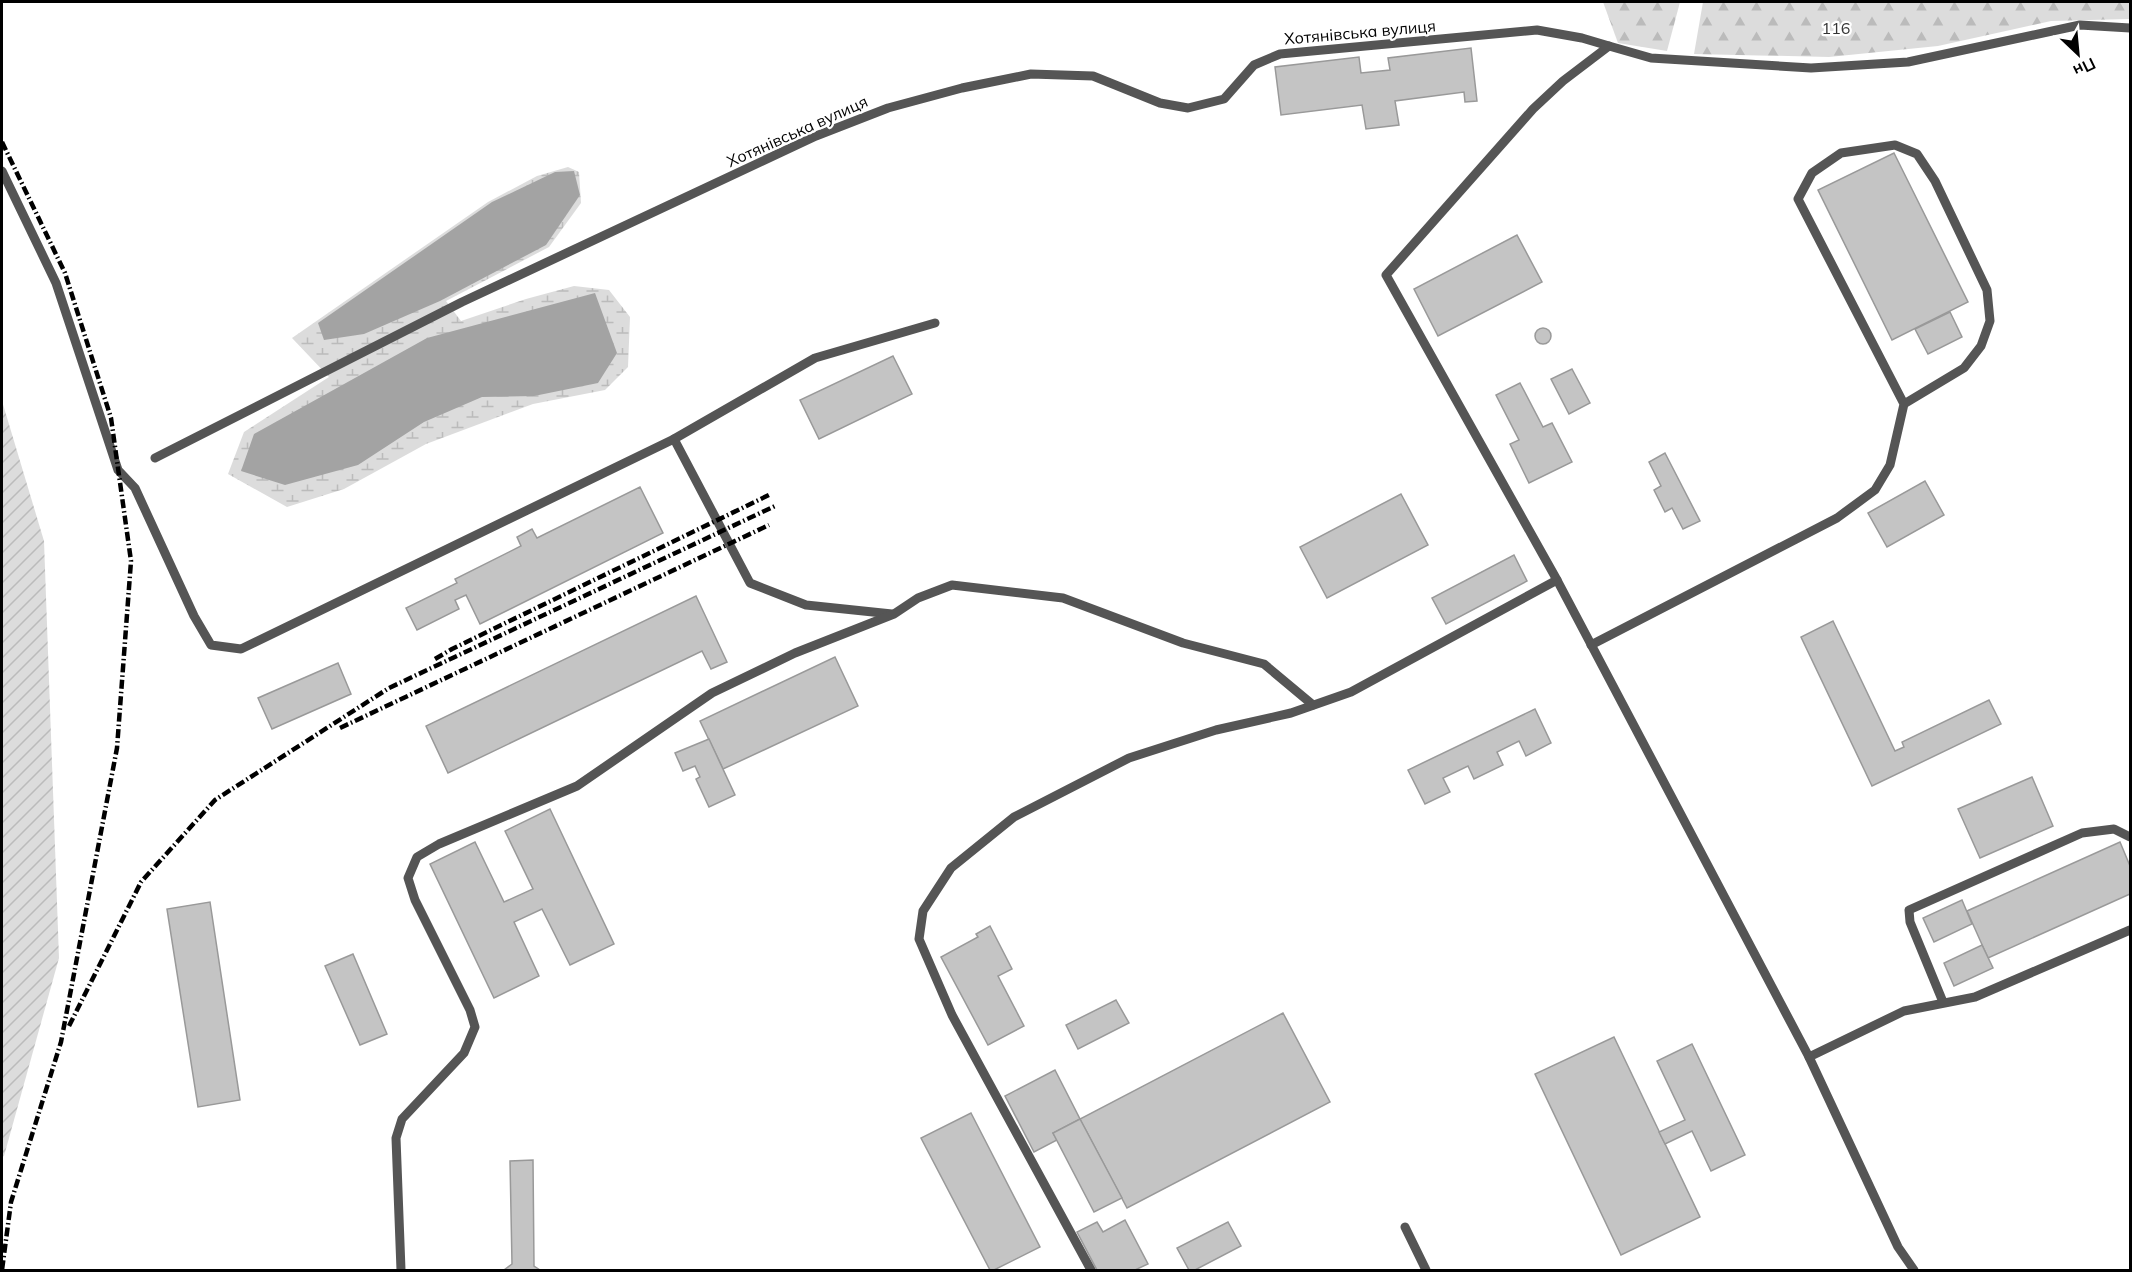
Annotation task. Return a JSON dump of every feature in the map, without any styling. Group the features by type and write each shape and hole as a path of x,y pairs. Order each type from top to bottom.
{"lane":[{"name":"Хотянівська вулиця","path":"155,458 462,302 816,136 888,108 962,88 1032,74 1093,76 1160,103 1188,108 1224,99 1254,65 1280,54 1537,30 1582,38 1651,58 1811,68 1908,62 2080,25 2130,28"},
{"path":"1608,46 1563,81 1533,109 1386,275 1557,580 1809,1058 1898,1246 1914,1270"},
{"path":"1591,645 1837,518 1875,490 1890,465 1904,404 1798,199 1812,173 1841,153 1895,145 1917,154 1935,181 1988,290 1990,321 1981,346 1964,368 1904,404"},
{"path":"2,171 56,283 118,470 135,488 194,616 211,645 242,650 674,439 815,358 935,323"},
{"path":"674,439 750,583 806,605 894,615"},
{"path":"1091,1270 952,1015 919,939 922,911 951,868 1014,817 1129,758 1216,730 1313,705 1351,692 1557,580"},
{"path":"400,1270 396,1138 402,1119 464,1053 475,1027 470,1010 415,900 408,878 417,857 439,844 577,786 712,693 795,653 894,615 918,598 952,585 1063,598 1183,643 1264,664 1313,705"},
{"path":"1943,1002 1910,921 1909,910 2082,832 2114,829 2130,837"},
{"path":"1809,1058 1904,1011 1975,997 2130,930"},
{"path":"1405,1227 1426,1270"}],"green space":[{"path":"1603,2 1680,2 1667,51 1618,43"},
{"name":"116","path":"1703,2 2130,2 2130,19 2051,21 1938,46 1829,57 1694,54"},
{"path":"568,167 579,172 581,203 549,247 446,301 461,321 574,286 609,290 630,317 628,367 605,390 533,404 426,444 344,489 287,507 228,474 244,432 329,377 292,338 488,202 537,176"},
{"path":"2,401 44,541 59,958 2,1157"}],"shaded area":[{"path":"574,171 580,195 546,245 440,301 364,334 324,340 318,323 492,202 555,172"},
{"path":"595,293 617,353 598,383 534,396 482,397 424,422 358,465 285,485 241,471 254,434 427,338"}],"building":[{"path":"1471,48 1477,101 1465,102 1464,92 1395,101 1399,125 1366,129 1362,105 1281,115 1275,67 1359,57 1361,73 1390,70 1388,58"},
{"path":"1894,153 1968,302 1892,340 1818,190"},
{"path":"1517,235 1542,282 1438,336 1414,289"},
{"path":"1950,312 1962,337 1928,354 1915,329"},
{"path":"1543,328 1549,330 1551,336 1549,342 1543,344 1537,342 1535,336 1537,330"},
{"path":"893,356 912,394 819,439 800,400"},
{"path":"1572,369 1590,403 1569,414 1551,379"},
{"path":"1520,383 1543,427 1552,423 1572,462 1529,483 1510,444 1519,440 1496,395"},
{"path":"1665,453 1700,521 1683,529 1672,508 1665,512 1654,490 1661,486 1649,462"},
{"path":"1925,481 1944,515 1887,547 1868,513"},
{"path":"640,487 663,533 480,624 466,595 455,600 459,609 417,630 406,608 457,583 455,579 521,546 517,537 532,529 537,538"},
{"path":"1401,494 1428,545 1327,598 1300,547"},
{"path":"1514,555 1527,581 1446,624 1432,598"},
{"path":"696,596 727,662 711,669 702,651 448,773 426,726"},
{"path":"1833,621 1895,751 1904,747 1902,742 1989,700 2001,724 1872,786 1801,637"},
{"path":"835,657 858,706 723,769 700,721"},
{"path":"338,663 351,694 272,729 258,698"},
{"path":"1535,709 1551,743 1526,756 1519,741 1497,752 1503,765 1474,779 1468,766 1443,778 1450,792 1425,804 1408,770"},
{"path":"709,739 735,795 709,807 696,779 700,777 695,766 683,771 675,753"},
{"path":"2032,777 2053,826 1980,858 1958,809"},
{"path":"550,809 614,944 570,965 542,909 514,922 539,976 494,998 430,864 475,842 504,902 533,889 505,831"},
{"path":"2120,842 2130,866 2130,894 1988,958 1967,911"},
{"path":"1962,900 1972,924 1934,942 1923,918"},
{"path":"210,902 240,1100 198,1107 167,909"},
{"path":"990,926 1012,969 998,976 1024,1026 988,1045 941,957 978,937 976,934"},
{"path":"1982,945 1993,968 1954,986 1944,963"},
{"path":"353,954 387,1034 360,1045 325,966"},
{"path":"1116,1000 1129,1023 1078,1049 1066,1025"},
{"path":"1283,1013 1330,1102 1127,1208 1080,1119"},
{"path":"1614,1037 1700,1217 1621,1255 1535,1074"},
{"path":"1692,1044 1745,1155 1711,1171 1692,1131 1665,1144 1659,1132 1685,1120 1657,1061"},
{"path":"1055,1070 1080,1119 1053,1133 1057,1140 1034,1152 1005,1096"},
{"path":"971,1113 1040,1247 994,1270 990,1270 921,1138"},
{"path":"1080,1119 1122,1198 1094,1212 1053,1133"},
{"path":"533,1160 534,1266 540,1270 504,1270 512,1264 510,1161"},
{"path":"1125,1220 1148,1264 1135,1270 1097,1270 1077,1232 1097,1222 1103,1232"},
{"path":"1228,1222 1241,1246 1195,1270 1189,1270 1177,1248"}],"railway":[{"path":"2,142 65,273 111,418 131,561 117,748 61,1042 11,1202 2,1270"},
{"path":"435,659 771,494"},
{"path":"69,1026 141,882 215,800 389,688 775,506"},
{"path":"340,728 769,525"}]}
